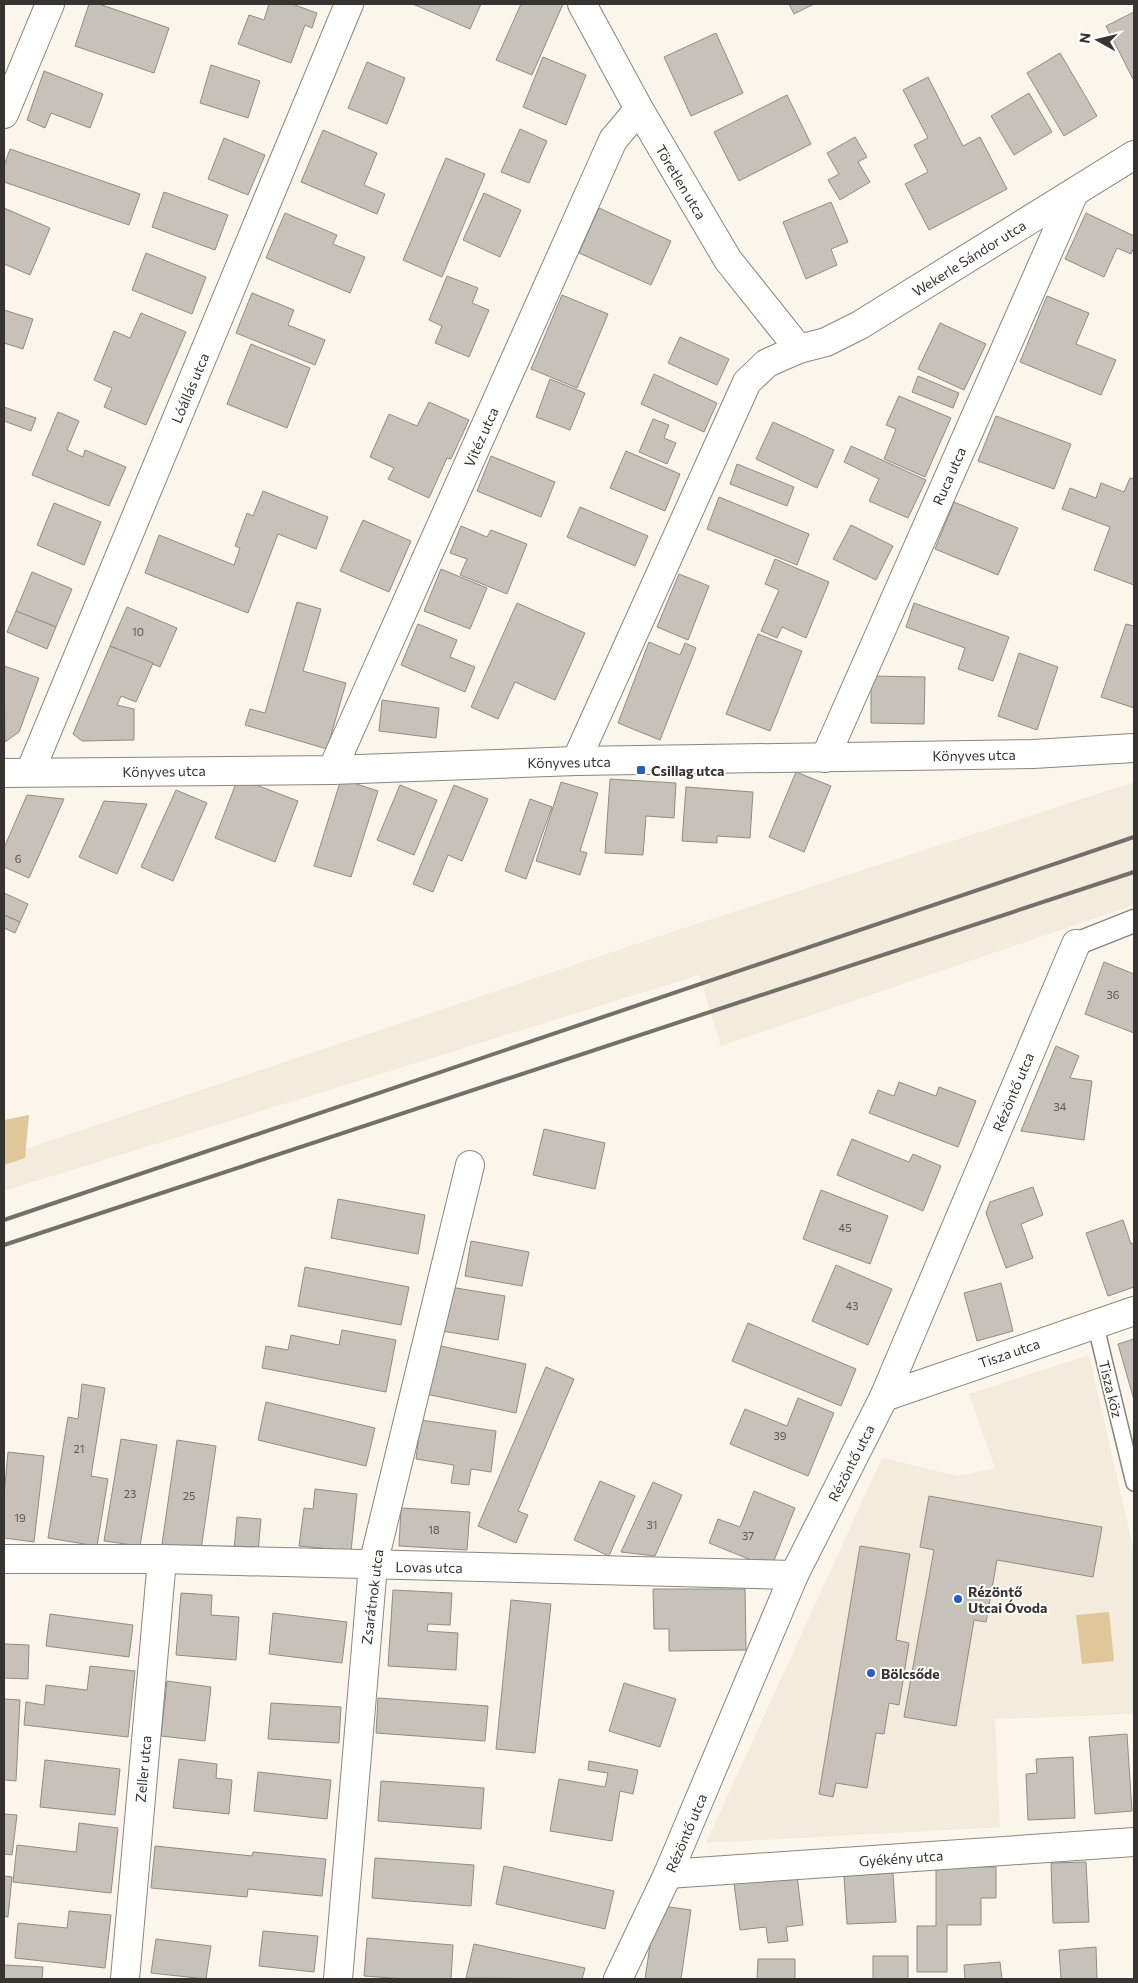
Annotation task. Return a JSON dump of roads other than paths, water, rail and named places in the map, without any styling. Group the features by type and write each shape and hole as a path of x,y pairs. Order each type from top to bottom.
{"street":[{"path":"4,114 50,4"},
{"name":"Lóállás utca","path":"11,774 349,4"},
{"name":"Töretlen utca","path":"582,4 638,109 728,260 798,349"},
{"name":"Vitéz utca","path":"332,770 613,140 638,109"},
{"name":"Wekerle Sándor utca","path":"798,349 826,342 860,325 1134,155"},
{"name":"Ruca utca","path":"825,758 1074,193"},
{"path":"576,761 747,382 767,364 798,349"},
{"name":"Könyves utca","path":"11,774 332,770 576,761 1033,754 1134,748"},
{"path":"1076,944 1134,921"},
{"name":"Rézöntő utca","path":"618,1979 668,1874 794,1575 884,1397 1076,944"},
{"name":"Zsarátnok utca","path":"338,1979 373,1565 470,1165"},
{"name":"Tisza utca","path":"884,1397 1134,1311"},
{"name":"Lovas utca","path":"4,1559 162,1559 794,1575"},
{"name":"Zeller utca","path":"125,1979 162,1559"},
{"name":"Gyékény utca","path":"668,1874 1134,1842"}],"lane":[{"name":"Tisza köz","path":"1095,1323 1134,1483"}],"railway":[{"path":"4,1220 1134,837"},
{"path":"4,1245 1134,872"}],"place":[{"name":"Csillag utca","path":"641,770"},
{"name":"Rézöntő Utcai Óvoda","path":"958,1599"},
{"name":"Bölcsőde","path":"871,1673"}]}
